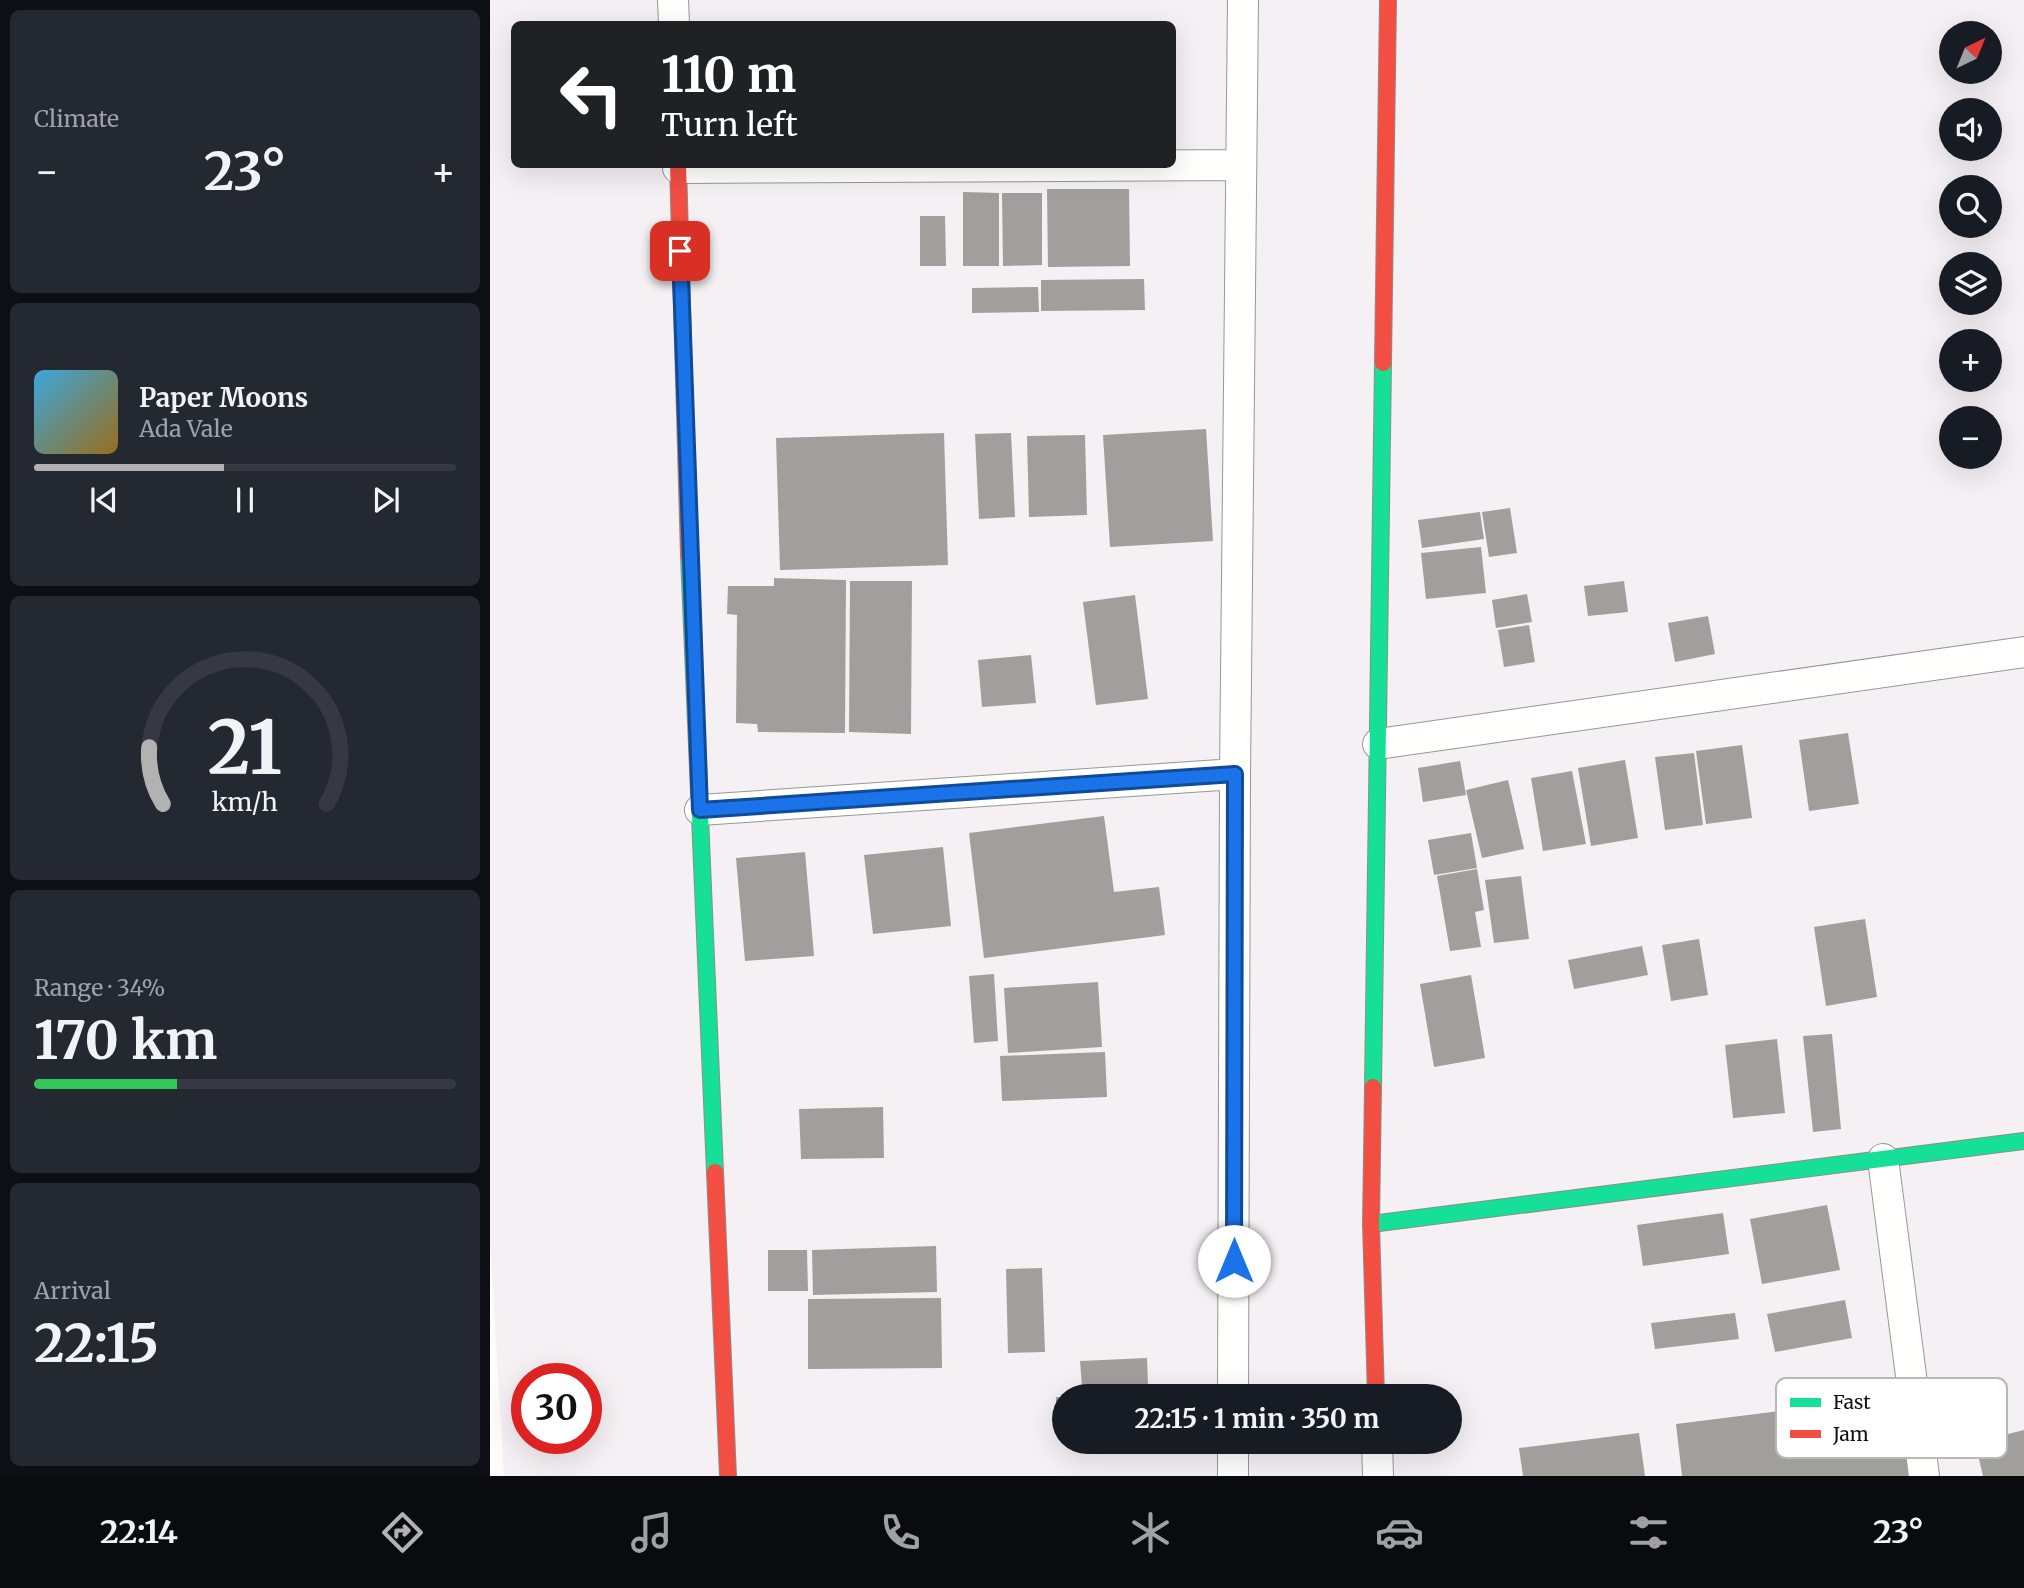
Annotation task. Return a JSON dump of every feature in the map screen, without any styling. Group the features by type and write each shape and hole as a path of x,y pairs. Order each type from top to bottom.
{"street":[{"path":"673,0 674,21"},
{"path":"1233,1384 1235,774 1243,0"},
{"path":"1376,1384 1371,1224 1388,0"},
{"path":"1176,165 1241,165"},
{"path":"678,168 700,810 728,1476"},
{"path":"1378,744 2024,652"},
{"path":"700,810 1235,774"},
{"path":"1371,1224 2024,1140"},
{"path":"1883,1159 1911,1378"},
{"path":"1233,1454 1233,1476"},
{"path":"1377,1454 1378,1476"},
{"path":"1922,1458 1924,1476"}],"shaded area":[{"path":"490,0 2024,0 2024,1476 504,1476 490,1240"}],"building":[{"path":"1047,189 1129,189 1130,266 1048,267"},
{"path":"963,192 999,193 999,266 963,266"},
{"path":"1002,193 1042,193 1042,265 1003,266"},
{"path":"920,216 945,216 946,266 920,266"},
{"path":"1144,279 1145,310 1041,311 1041,280"},
{"path":"1038,287 1039,312 972,313 972,288"},
{"path":"1206,429 1213,541 1110,547 1103,435"},
{"path":"944,433 948,565 780,570 776,438"},
{"path":"1011,433 1015,517 979,519 975,434"},
{"path":"1085,435 1087,515 1029,517 1027,436"},
{"path":"1510,508 1517,553 1489,557 1482,512"},
{"path":"1480,512 1484,539 1422,548 1418,520"},
{"path":"1481,547 1486,593 1426,599 1421,553"},
{"path":"774,578 846,580 845,733 758,732 757,724 736,723 737,615 727,614 728,586 774,586"},
{"path":"850,581 912,581 911,734 849,732"},
{"path":"1624,581 1628,612 1588,616 1584,586"},
{"path":"1527,594 1532,622 1496,628 1492,600"},
{"path":"1135,595 1148,699 1096,705 1083,602"},
{"path":"1708,616 1715,654 1675,662 1668,623"},
{"path":"1529,625 1535,662 1504,667 1498,630"},
{"path":"1031,655 1036,703 982,707 978,660"},
{"path":"1848,733 1859,804 1809,811 1799,740"},
{"path":"1742,745 1752,818 1706,824 1696,751"},
{"path":"1694,753 1703,825 1665,830 1655,757"},
{"path":"1625,760 1638,838 1591,846 1578,768"},
{"path":"1460,761 1466,795 1423,802 1418,768"},
{"path":"1572,771 1586,844 1543,851 1531,778"},
{"path":"1508,780 1524,849 1482,858 1466,790"},
{"path":"1104,816 1114,892 1159,887 1165,935 984,958 969,833"},
{"path":"1471,833 1477,868 1434,875 1428,840"},
{"path":"943,847 951,926 873,934 864,855"},
{"path":"805,852 814,956 745,961 736,858"},
{"path":"1477,869 1484,910 1475,912 1481,947 1450,951 1437,876"},
{"path":"1521,876 1529,939 1494,943 1485,880"},
{"path":"1865,919 1877,997 1826,1006 1814,927"},
{"path":"1699,939 1708,995 1671,1001 1662,945"},
{"path":"1642,946 1648,975 1574,989 1568,960"},
{"path":"994,974 998,1041 974,1043 969,976"},
{"path":"1471,975 1485,1058 1434,1067 1420,984"},
{"path":"1098,982 1102,1047 1008,1053 1004,988"},
{"path":"1832,1034 1841,1129 1813,1132 1803,1036"},
{"path":"1777,1039 1785,1113 1733,1118 1725,1045"},
{"path":"1105,1052 1107,1097 1002,1101 1000,1056"},
{"path":"883,1107 884,1158 801,1159 799,1109"},
{"path":"1827,1205 1840,1270 1762,1284 1750,1219"},
{"path":"1723,1213 1729,1254 1643,1266 1637,1225"},
{"path":"936,1246 937,1292 813,1295 812,1250"},
{"path":"768,1250 807,1250 808,1291 768,1291"},
{"path":"1042,1268 1045,1352 1008,1353 1006,1269"},
{"path":"941,1298 942,1368 808,1369 808,1299"},
{"path":"1845,1300 1852,1338 1775,1352 1767,1314"},
{"path":"1735,1313 1739,1339 1655,1349 1651,1323"},
{"path":"1147,1358 1148,1384 1082,1384 1080,1361"},
{"path":"1776,1411 1776,1458 1907,1458 1909,1476 1682,1476 1676,1424"},
{"path":"2024,1430 2024,1476 1983,1476 1979,1458 2007,1458 2007,1434"},
{"path":"1639,1433 1645,1476 1523,1476 1519,1448"}],"traffic: fast":[{"path":"1373,1087 1383,363"},
{"path":"689,556 715,1172"},
{"path":"1371,1224 2024,1141"}],"traffic: jam":[{"path":"1383,363 1388,0"},
{"path":"678,168 689,556"},
{"path":"1373,1087 1371,1224 1376,1384"},
{"path":"715,1172 728,1476"}],"route":[{"path":"680,251 700,810 1235,774 1234,1261"}]}
